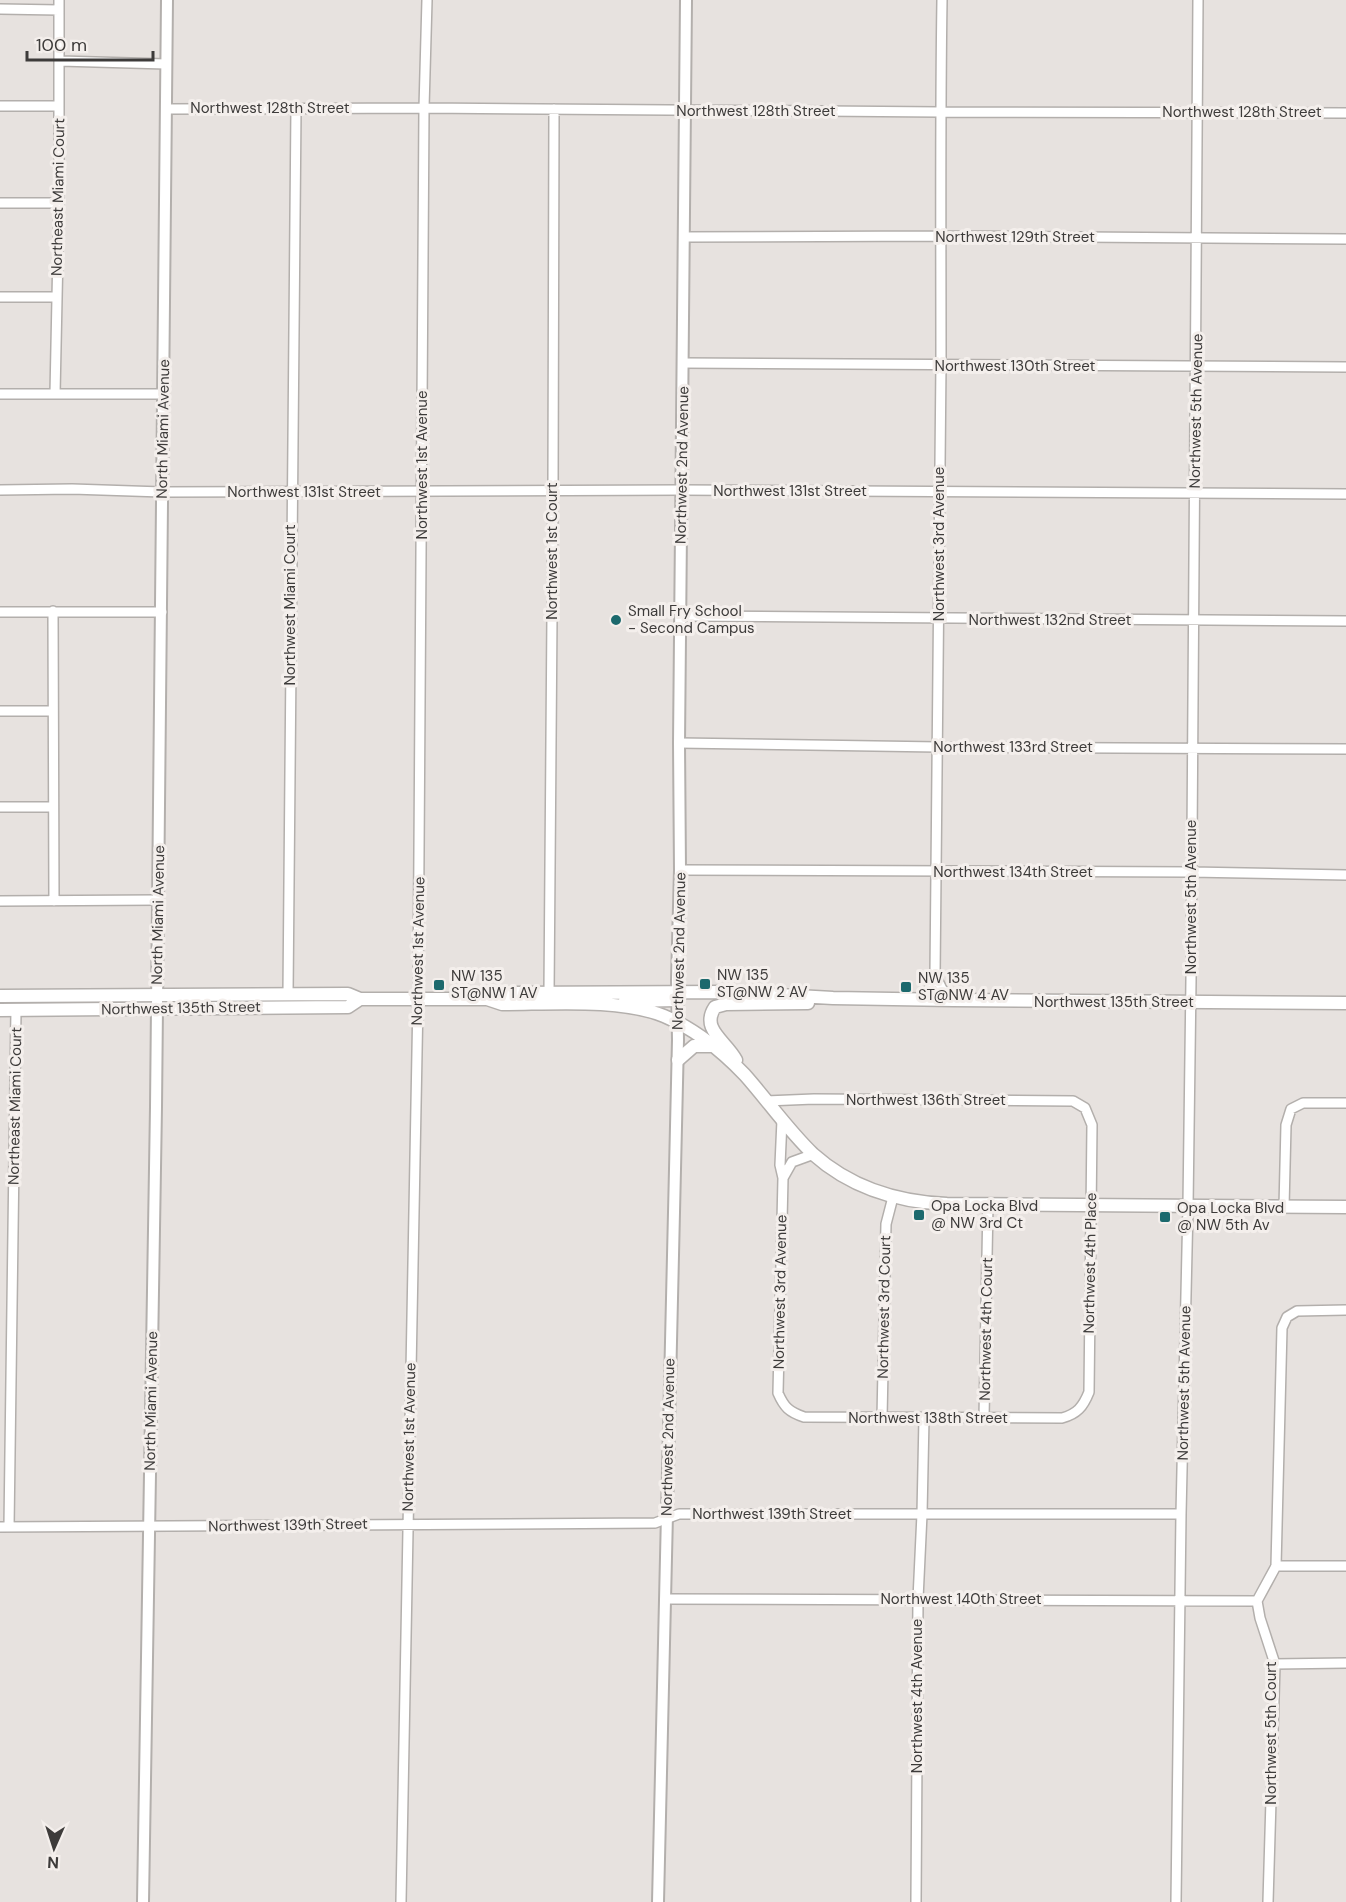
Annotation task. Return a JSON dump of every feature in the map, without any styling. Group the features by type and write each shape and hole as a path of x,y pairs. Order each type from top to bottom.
{"main road":[{"name":"Northwest 135th Street","path":"487,999 501,993 678,996 724,992 919,1000 1346,1003"},
{"path":"235,1008 248,1002 283,1001 288,994"},
{"name":"Northwest 135th Street","path":"0,996 348,994 360,999 487,999 501,1004 609,1005 651,1012 678,1023 714,1047 744,1075"},
{"path":"609,1005 627,1000 678,996"},
{"path":"833,998 805,1004 726,1004 715,1007 711,1014 710,1025 732,1054 744,1075 782,1120 814,1154 851,1180 893,1197 934,1203 1346,1207"},
{"name":"Northwest 135th Street","path":"0,1010 348,1007 360,999"},
{"path":"678,1060 694,1046 714,1047"}],"street":[{"name":"North Miami Avenue","path":"143,1902 162,612 167,0"},
{"name":"Northwest 1st Avenue","path":"400,1902 418,999 424,108 427,0"},
{"name":"Northwest 2nd Avenue","path":"658,1902 678,1060 686,0"},
{"path":"940,112 942,0"},
{"name":"Northwest 5th Avenue","path":"1176,1902 1179,1601 1191,1002 1198,0"},
{"path":"0,9 59,5"},
{"name":"Northeast Miami Court","path":"55,394 59,203 59,5"},
{"path":"60,61 166,64"},
{"path":"0,106 59,106"},
{"name":"Northwest Miami Court","path":"288,994 296,108"},
{"name":"Northwest 128th Street","path":"166,109 424,108 1346,113"},
{"name":"Northwest 1st Court","path":"549,993 554,109"},
{"name":"Northwest 3rd Avenue","path":"935,975 940,112"},
{"path":"0,203 59,203"},
{"name":"Northwest 129th Street","path":"684,237 1346,239"},
{"path":"0,297 57,297"},
{"name":"Northwest 130th Street","path":"683,363 1346,368"},
{"path":"0,394 163,394"},
{"name":"Northwest 131st Street","path":"0,490 422,492 682,490 1346,494"},
{"path":"53,611 54,901"},
{"path":"0,612 162,612"},
{"name":"Northwest 132nd Street","path":"681,616 1346,621"},
{"path":"0,711 52,711"},
{"name":"Northwest 133rd Street","path":"680,743 938,747 1346,748"},
{"path":"0,807 53,807"},
{"name":"Northwest 134th Street","path":"680,870 1191,872 1346,875"},
{"path":"0,901 158,900"},
{"path":"919,1000 935,975"},
{"path":"935,975 942,989 953,1000"},
{"name":"Northeast Miami Court","path":"5,1527 16,1010"},
{"name":"Northwest 136th Street","path":"766,1101 814,1099 1073,1101 1085,1108"},
{"path":"1284,1207 1286,1125 1291,1109 1303,1103 1346,1103"},
{"name":"Northwest 4th Place","path":"1075,1414 1082,1407 1089,1392 1092,1125 1085,1108"},
{"name":"Northwest 3rd Avenue","path":"782,1120 780,1165 783,1178 778,1393 784,1406"},
{"path":"783,1178 792,1162 814,1154"},
{"name":"Northwest 3rd Court","path":"882,1418 886,1224 893,1197"},
{"name":"Northwest 4th Court","path":"984,1418 988,1203"},
{"path":"1257,1601 1276,1566 1282,1332 1285,1319 1292,1312 1301,1310 1346,1310"},
{"name":"Northwest 138th Street","path":"784,1406 791,1413 804,1417 1062,1418 1075,1414"},
{"name":"Northwest 4th Avenue","path":"916,1902 918,1599 924,1418"},
{"name":"Northwest 139th Street","path":"5,1527 655,1523 679,1514 1181,1514"},
{"path":"1276,1566 1346,1566"},
{"name":"Northwest 140th Street","path":"665,1599 1257,1601"},
{"name":"Northwest 5th Court","path":"1257,1601 1275,1664 1268,1902"},
{"path":"1275,1664 1346,1663"}],"place":[{"name":"Small Fry School - Second Campus","path":"616,620"},
{"name":"NW 135 ST@NW 2 AV","path":"705,984"},
{"name":"NW 135 ST@NW 1 AV","path":"439,985"},
{"name":"NW 135 ST@NW 4 AV","path":"906,987"},
{"name":"Opa Locka Blvd @ NW 3rd Ct","path":"919,1215"},
{"name":"Opa Locka Blvd @ NW 5th Av","path":"1165,1217"}]}
